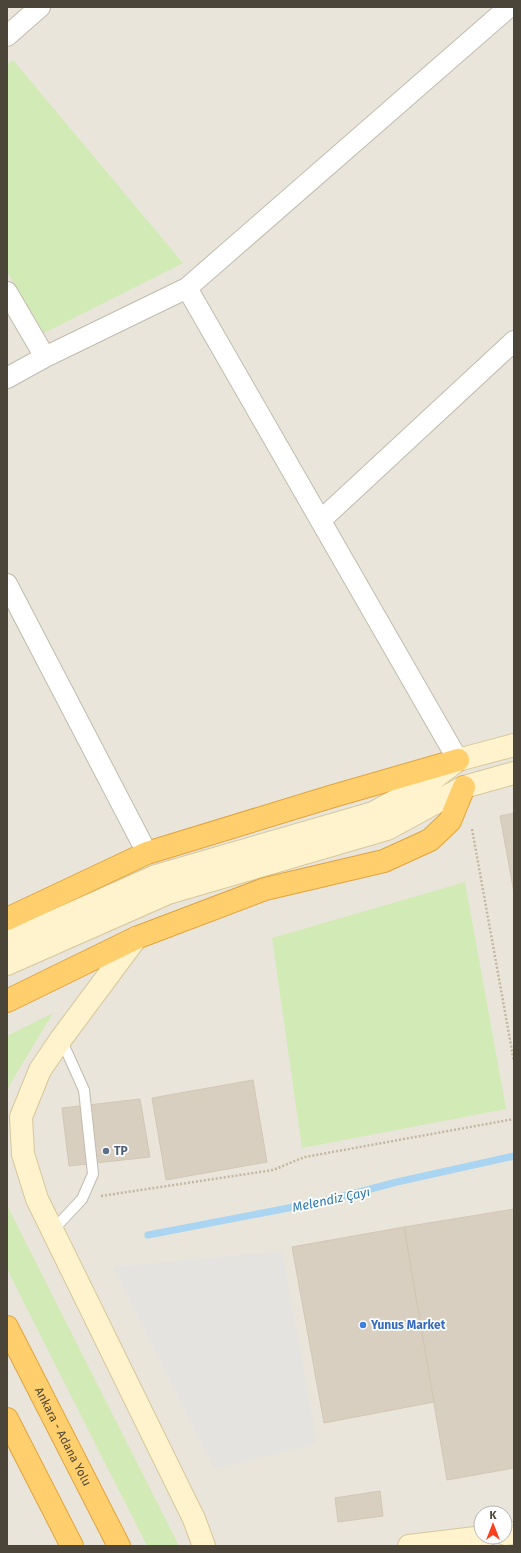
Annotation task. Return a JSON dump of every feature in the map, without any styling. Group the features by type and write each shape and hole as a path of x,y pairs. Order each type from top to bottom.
{"highway":[{"path":"7,919 147,853 330,797 458,760"},
{"path":"7,1001 136,938 265,889 384,861 430,840 450,821 464,787"},
{"name":"Ankara - Adana Yolu","path":"7,1327 119,1546"},
{"path":"7,1418 72,1546"}],"main road":[{"path":"7,942 156,876 373,812 429,782 458,760 514,745"},
{"path":"7,964 168,893 387,829 464,787 514,773"},
{"path":"136,938 60,1038 40,1070 21,1117 23,1154 37,1199 194,1519 204,1546"},
{"path":"409,1546 473,1538"}],"street":[{"path":"7,36 40,7"},
{"path":"7,378 45,357 187,288 509,7"},
{"path":"187,288 458,760"},
{"path":"7,292 45,357"},
{"path":"321,520 514,341"},
{"path":"7,584 147,853"}],"lane":[{"path":"53,1230 82,1199 93,1174 84,1090 60,1038"}],"path":[{"path":"471,824 514,1062"},
{"path":"82,1199 274,1170 305,1156 514,1120"}],"shaded area":[{"path":"7,7 514,7 514,1546 7,1546"},
{"path":"282,1251 317,1443 214,1469 113,1267"}],"green space":[{"path":"13,60 183,263 44,333 7,272 7,65"},
{"path":"465,882 506,1109 302,1148 272,938"},
{"path":"53,1013 12,1081 7,1091 7,1036"},
{"path":"7,1205 179,1546 147,1546 7,1269"}],"building":[{"path":"514,813 514,893 500,816"},
{"path":"253,1080 267,1162 166,1180 152,1098"},
{"path":"140,1099 150,1157 69,1166 62,1108"},
{"path":"514,1209 514,1468 447,1480 404,1227"},
{"path":"404,1227 434,1402 324,1423 292,1247"},
{"path":"380,1491 383,1516 338,1522 335,1498"}],"waterway":[{"name":"Melendiz Çayı","path":"148,1235 325,1201 397,1182 514,1156"}],"place":[{"name":"TP","path":"106,1151"},
{"name":"Yunus Market","path":"363,1325"}]}
